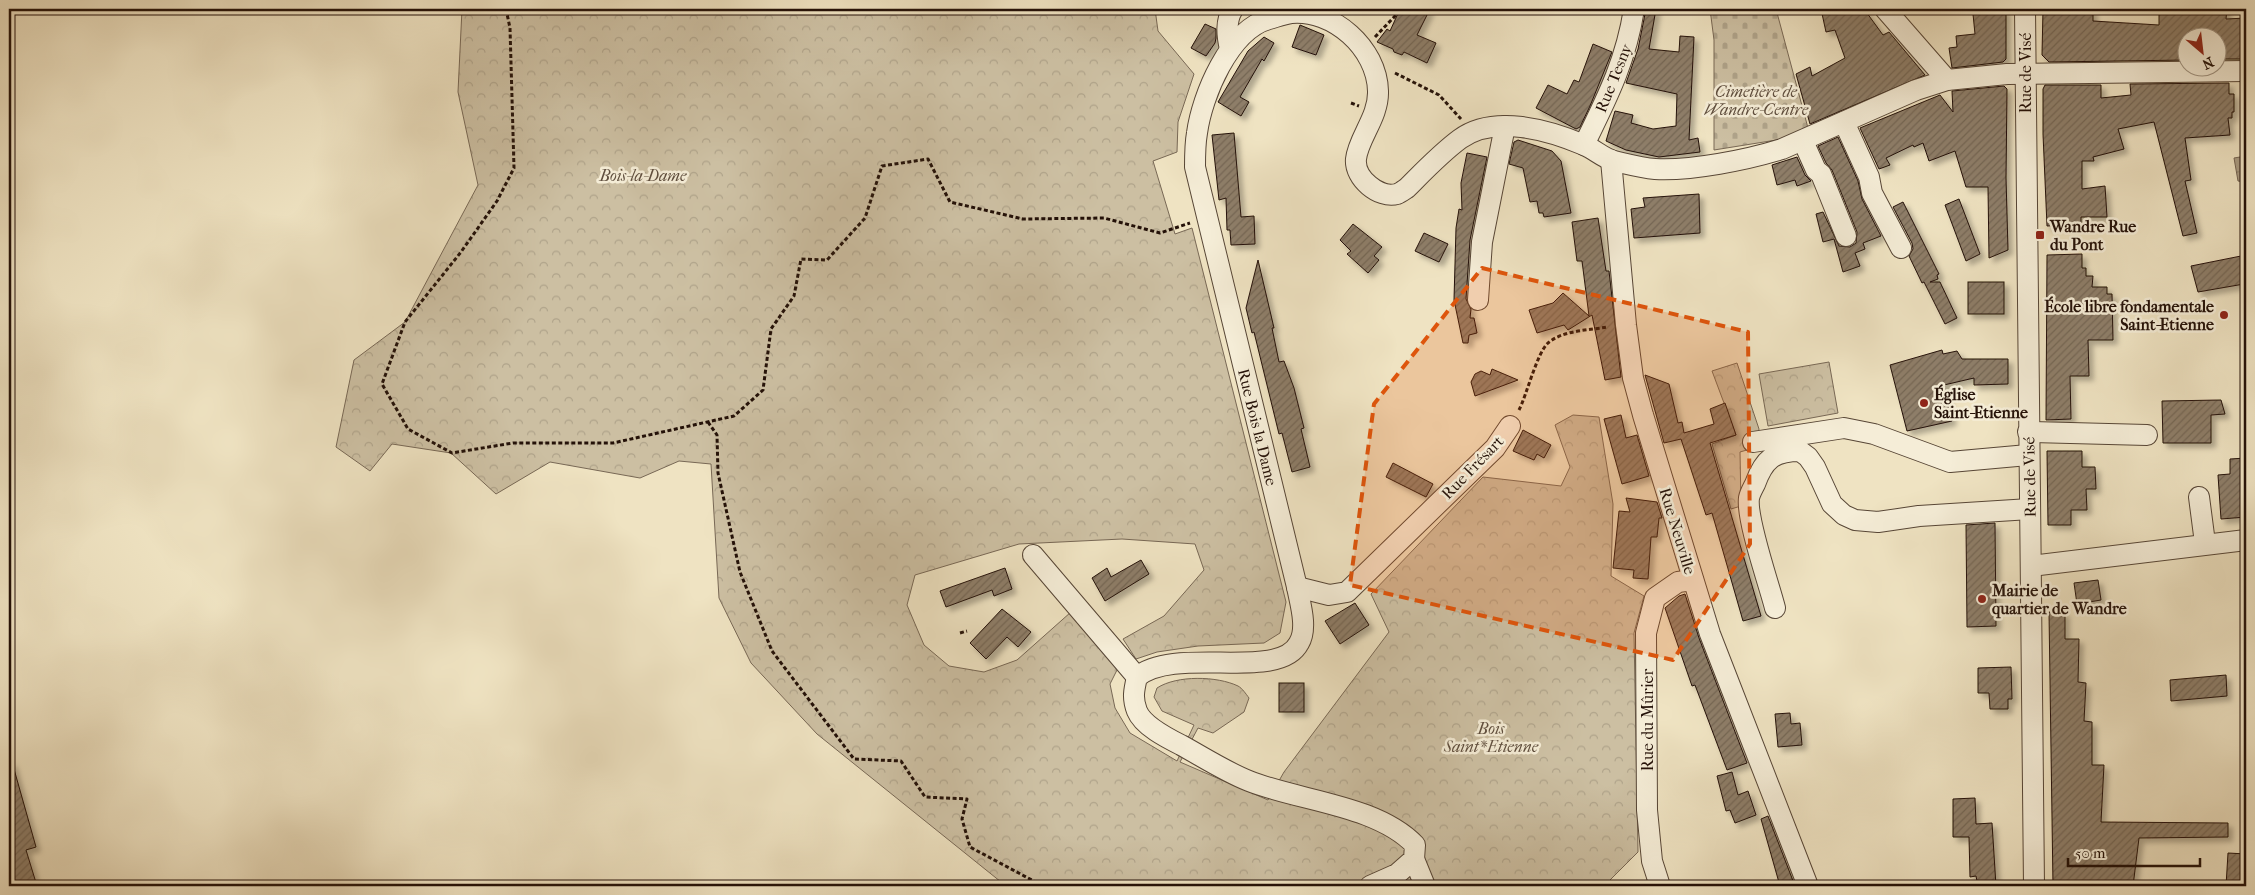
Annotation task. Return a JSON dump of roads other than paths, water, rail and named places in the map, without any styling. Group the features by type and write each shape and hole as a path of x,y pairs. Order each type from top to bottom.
{"street":[{"path":"1230,49 1226,33 1230,13 1233,9"},
{"name":"Rue Tesny","path":"1584,145 1615,80 1629,41 1634,9"},
{"path":"1886,9 1946,80"},
{"name":"Rue de Visé","path":"2025,9 2028,454 2034,886"},
{"name":"Rue Bois la Dame","path":"1137,677 1162,664 1273,661 1291,654 1299,644 1302,635 1302,612 1297,587 1195,167 1197,132 1208,91 1230,49 1246,32 1262,21 1291,13 1316,15 1340,26 1361,45 1372,66 1378,91 1374,117 1356,159 1359,173 1368,185 1387,194 1398,194 1461,138 1473,132 1505,126 1539,129 1584,145 1611,160 1655,169 1692,166 1763,155 1803,142 1916,90 1946,80 1972,76 2025,74 2246,71"},
{"path":"1844,122 1869,177 1872,193 1901,248"},
{"path":"1478,300 1482,242 1505,126"},
{"path":"1803,142 1816,170 1821,174 1846,236"},
{"name":"Rue Neuville","path":"1611,160 1626,325 1633,378 1693,580 1731,688 1808,886"},
{"name":"Rue Frésart","path":"1297,587 1329,595 1347,592 1495,448 1510,426"},
{"path":"1753,442 1844,428 1874,434 1950,462 2028,454"},
{"path":"2028,432 2147,435"},
{"path":"1775,608 1751,518 1749,498 1758,474 1768,459 1774,455 1800,452 1808,457 1832,504 1844,515 1854,520 1878,522 1919,516 2030,509"},
{"path":"2200,496 2205,544"},
{"path":"2031,566 2246,540"},
{"path":"1032,555 1137,677 1133,695 1137,712 1149,724 1170,740 1249,781 1387,824 1406,836 1415,845 1414,859 1425,886"},
{"name":"Rue du Mûrier","path":"1660,886 1652,861 1646,810 1646,633 1655,598 1678,582 1693,580"},
{"path":"1370,886 1397,874 1414,859"}],"water":[{"path":"2246,156 2246,182 2238,181 2234,158"}],"place":[{"name":"Wandre Rue du Pont","path":"2040,235"},
{"name":"École libre fondamentale Saint-Etienne","path":"2224,315"},
{"name":"Église Saint-Etienne","path":"1924,403"},
{"name":"Mairie de quartier de Wandre","path":"1982,599"}],"park label":[{"name":"Cimetière de Wandre-Centre","path":"1756,100"},
{"name":"Bois-la-Dame","path":"643,175"},
{"name":"Bois Saint*Etienne","path":"1491,737"}]}
